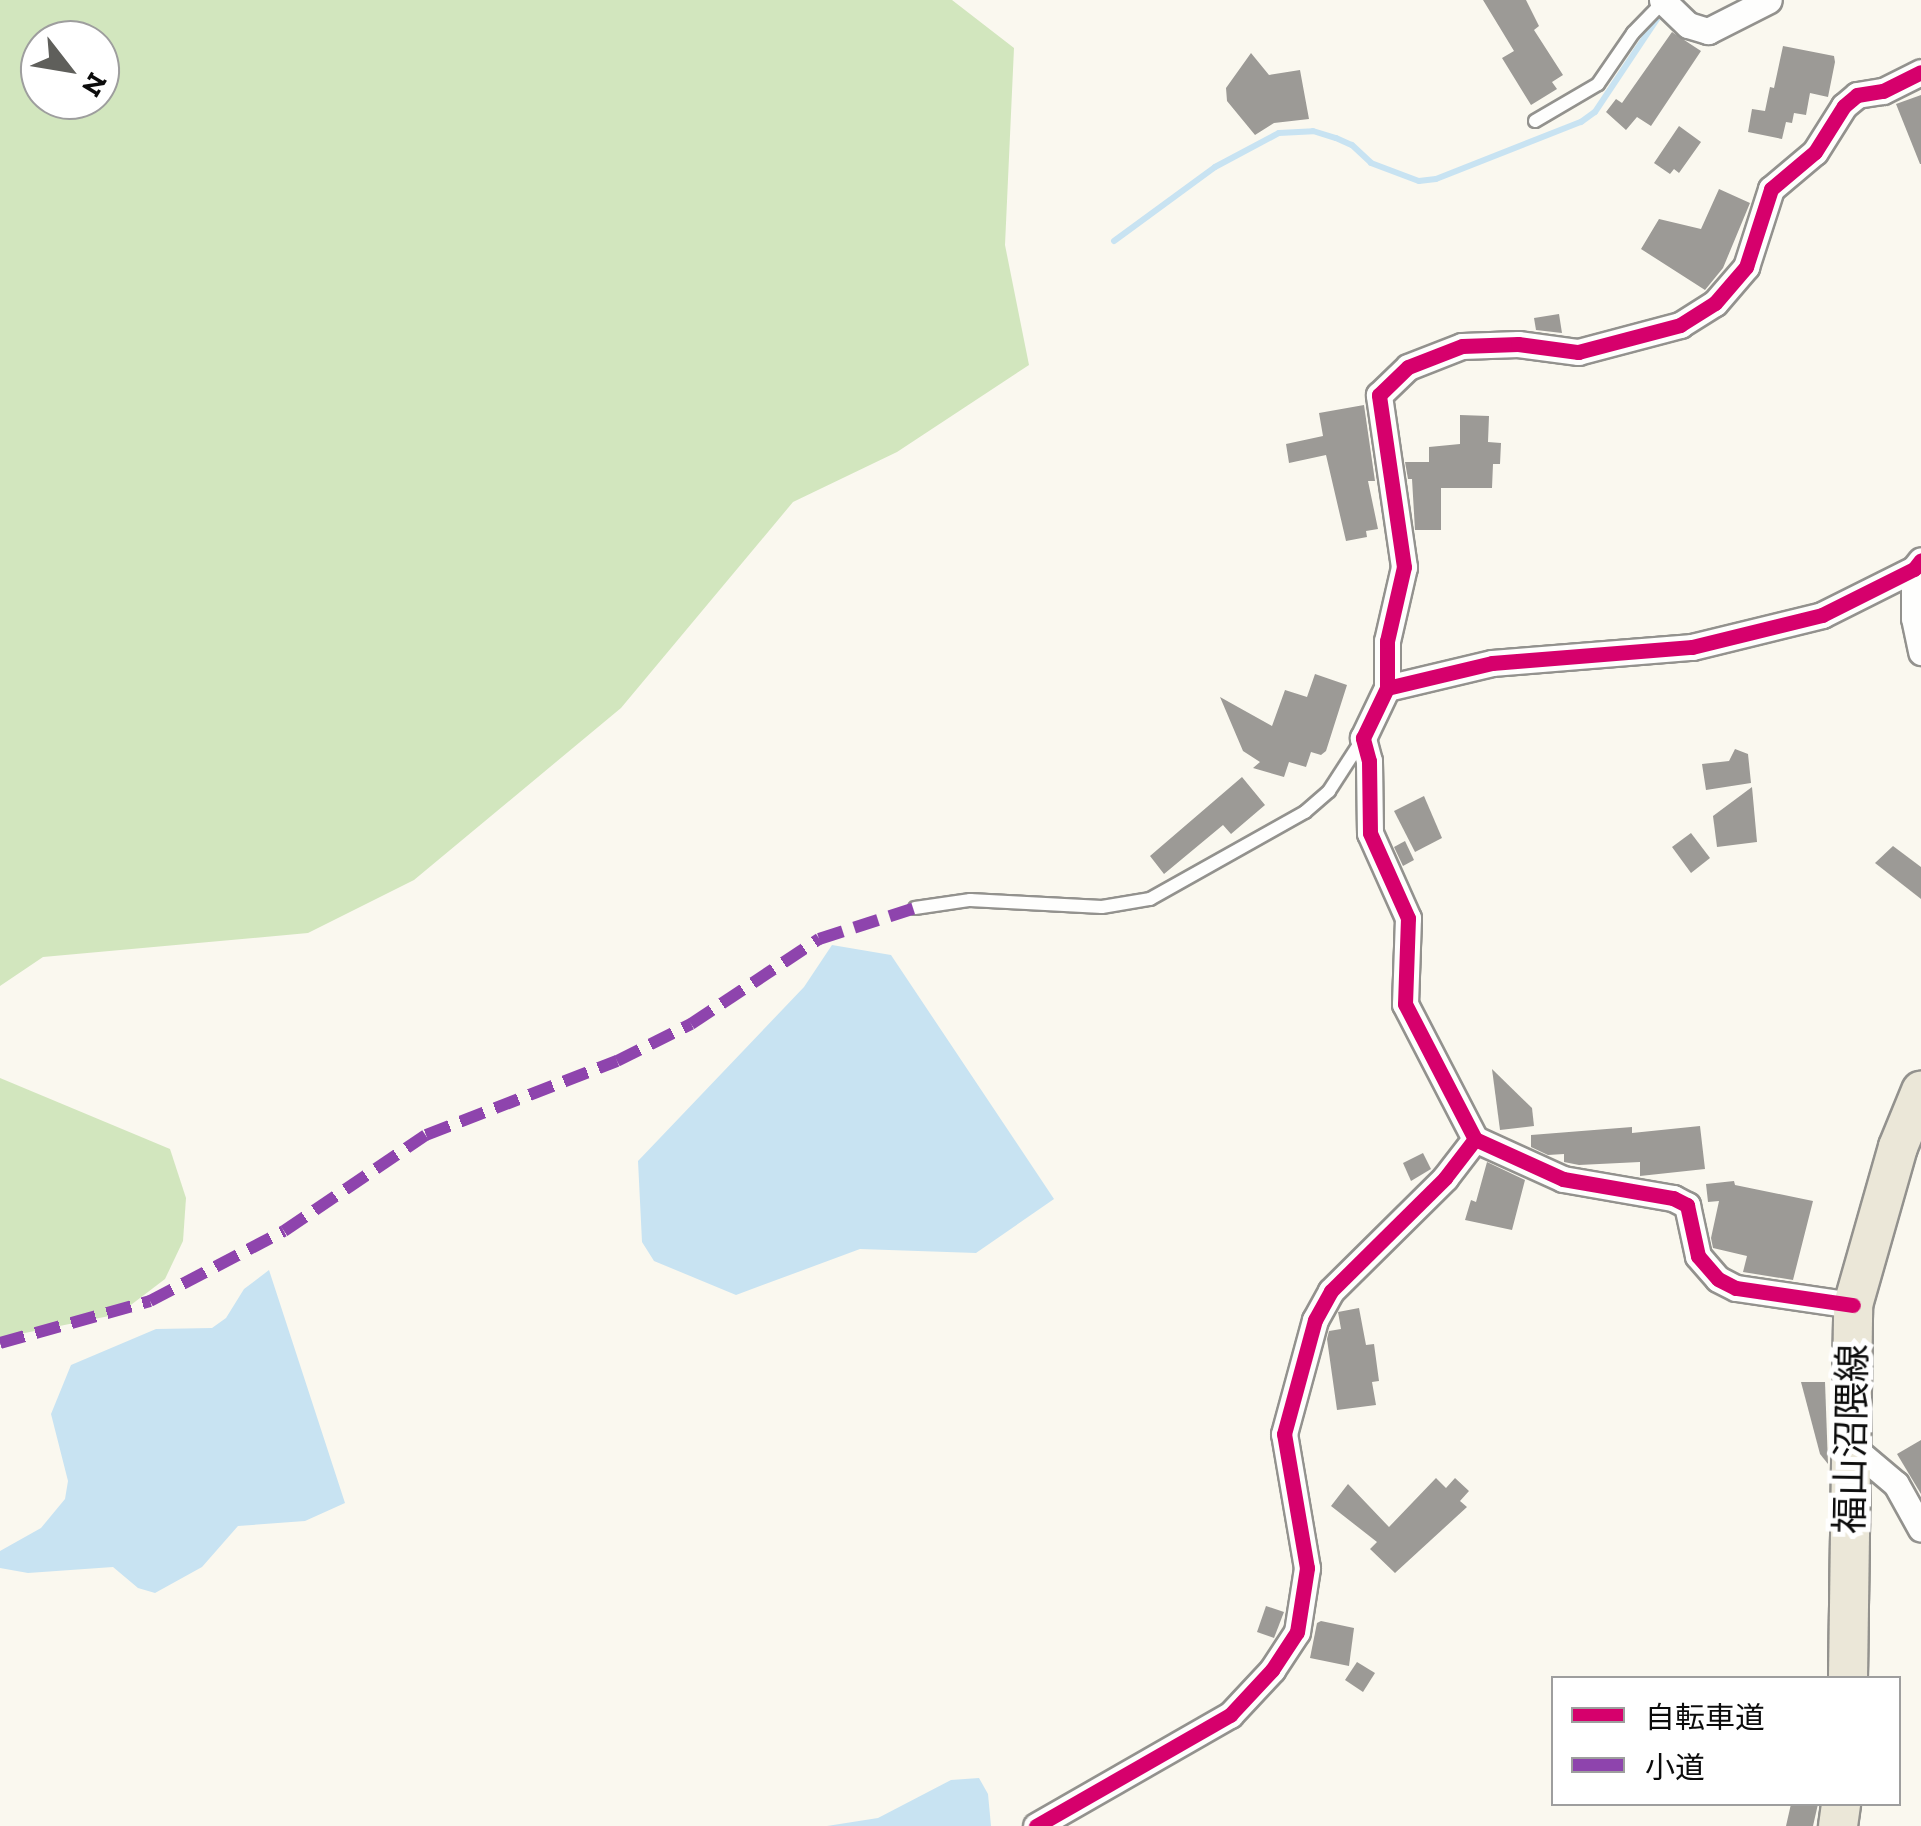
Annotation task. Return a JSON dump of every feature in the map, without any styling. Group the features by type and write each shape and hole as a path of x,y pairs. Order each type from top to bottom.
{"main road":[{"name":"福山沼隈線","path":"1848,1676 1853,1305 1898,1147 1921,1091"}],"street":[{"path":"1662,1 1688,25 1708,31 1770,0"},
{"path":"1853,1305 1736,1288 1718,1278 1698,1256 1687,1205 1673,1198 1563,1179 1475,1140 1404,1004 1408,918 1370,834 1369,761 1363,738 1388,688 1387,641 1404,567 1379,395 1408,367 1462,346 1518,344 1578,352 1680,325 1716,303 1746,267 1770,189 1815,152 1844,106 1857,95 1882,91 1921,72"},
{"path":"1388,688 1492,663 1692,646 1822,616 1917,565"},
{"path":"1917,565 1914,618 1921,652"},
{"path":"1036,1826 1230,1716 1272,1670 1297,1632 1307,1568 1284,1434 1316,1320 1331,1291 1445,1178 1475,1140"},
{"path":"1852,1447 1896,1484 1921,1529"}],"lane":[{"path":"1536,121 1598,84 1633,33 1662,1"},
{"path":"915,908 970,900 1102,907 1150,900 1304,812 1328,792 1363,738"}],"green space":[{"path":"0,0 952,0 1014,48 1005,245 1029,365 897,452 793,502 621,708 414,880 308,933 43,957 0,986"},
{"path":"0,1078 170,1149 186,1198 183,1241 165,1279 119,1314 0,1338"}],"water":[{"path":"832,945 891,955 1054,1199 976,1253 860,1249 736,1295 654,1261 642,1242 638,1161 804,987"},
{"path":"269,1270 345,1503 305,1521 238,1526 202,1567 155,1593 138,1588 113,1567 28,1573 0,1568 0,1551 41,1528 65,1499 68,1481 51,1414 71,1365 156,1329 212,1328 226,1318 244,1289"},
{"path":"979,1778 988,1794 991,1826 827,1826 878,1818 951,1780"}],"building":[{"path":"1483,0 1526,0 1539,26 1534,30 1563,75 1552,82 1557,89 1531,105 1502,58 1514,51"},
{"path":"1672,32 1701,51 1651,126 1637,117 1626,130 1606,112 1616,99 1622,103"},
{"path":"1783,46 1834,56 1835,62 1828,97 1810,93 1806,115 1794,113 1792,123 1786,122 1782,139 1748,132 1752,109 1765,111"},
{"path":"1251,53 1269,75 1300,70 1309,119 1274,123 1255,135 1227,101 1226,88"},
{"path":"1921,95 1921,164 1920,164 1896,104"},
{"path":"1679,126 1701,142 1679,173 1674,169 1670,174 1654,163"},
{"path":"1719,189 1750,203 1723,268 1705,290 1641,249 1659,219 1701,229"},
{"path":"1559,314 1562,333 1536,330 1534,318"},
{"path":"1364,405 1375,481 1368,481 1378,529 1366,531 1367,537 1346,541 1326,455 1289,463 1286,444 1323,436 1319,413"},
{"path":"1460,415 1489,416 1488,442 1501,443 1500,464 1493,464 1492,488 1441,488 1441,530 1415,530 1412,479 1408,479 1405,462 1429,462 1429,447 1460,444"},
{"path":"1315,674 1347,685 1326,751 1321,755 1311,752 1306,767 1289,762 1284,777 1253,768 1260,762 1243,751 1220,697 1272,726 1285,690 1307,697"},
{"path":"1735,749 1748,754 1751,783 1706,790 1702,764 1729,761"},
{"path":"1242,777 1265,805 1231,834 1223,825 1164,874 1150,856"},
{"path":"1752,787 1757,842 1717,847 1713,816"},
{"path":"1424,796 1442,838 1415,852 1394,811"},
{"path":"1691,833 1710,858 1691,873 1672,847"},
{"path":"1405,841 1414,860 1403,866 1394,847"},
{"path":"1893,846 1921,867 1921,899 1875,863"},
{"path":"1492,1069 1532,1108 1534,1126 1500,1130"},
{"path":"1700,1126 1705,1169 1640,1176 1640,1162 1579,1165 1564,1162 1564,1154 1548,1155 1531,1147 1531,1135 1632,1127 1632,1133"},
{"path":"1423,1153 1431,1169 1411,1181 1403,1163"},
{"path":"1487,1162 1525,1180 1512,1230 1465,1220 1471,1200 1476,1202"},
{"path":"1734,1181 1735,1185 1813,1201 1793,1280 1743,1272 1747,1256 1713,1248 1711,1238 1719,1201 1708,1202 1706,1184"},
{"path":"1359,1308 1366,1345 1374,1344 1379,1381 1372,1382 1376,1405 1337,1410 1327,1339 1329,1331 1341,1329 1338,1312"},
{"path":"1801,1382 1825,1382 1828,1464 1820,1454"},
{"path":"1921,1440 1921,1494 1897,1454"},
{"path":"1436,1478 1446,1488 1455,1478 1469,1491 1460,1501 1467,1507 1395,1573 1370,1549 1377,1542 1331,1506 1348,1484 1389,1527"},
{"path":"1266,1606 1284,1612 1274,1638 1257,1632"},
{"path":"1317,1623 1354,1628 1349,1666 1310,1658"},
{"path":"1357,1662 1375,1673 1363,1692 1345,1680"},
{"path":"1791,1806 1818,1806 1813,1826 1786,1826"}],"waterway":[{"path":"1114,241 1215,167 1279,133 1313,131 1336,138 1352,145 1371,163 1419,181 1436,179 1581,122 1595,112 1659,16"}],"marked path":[{"path":"0,1343 150,1301 284,1231 426,1135 617,1061 691,1024 819,939 915,908"}],"cycle path":[{"path":"1475,1139 1405,1004 1408,918 1370,833 1369,761 1363,738 1387,688 1387,641 1404,567 1379,395 1408,367 1462,346 1518,344 1578,352 1680,325 1715,303 1746,267 1771,189 1815,152 1844,106 1857,95 1883,91 1921,72"},
{"path":"1387,688 1492,663 1692,647 1822,615 1914,569 1921,560"},
{"path":"1036,1826 1230,1715 1272,1670 1297,1632 1307,1568 1284,1434 1315,1320 1331,1291 1445,1178 1475,1139 1563,1179 1673,1198 1687,1205 1698,1256 1718,1279 1736,1288 1853,1305"}]}
